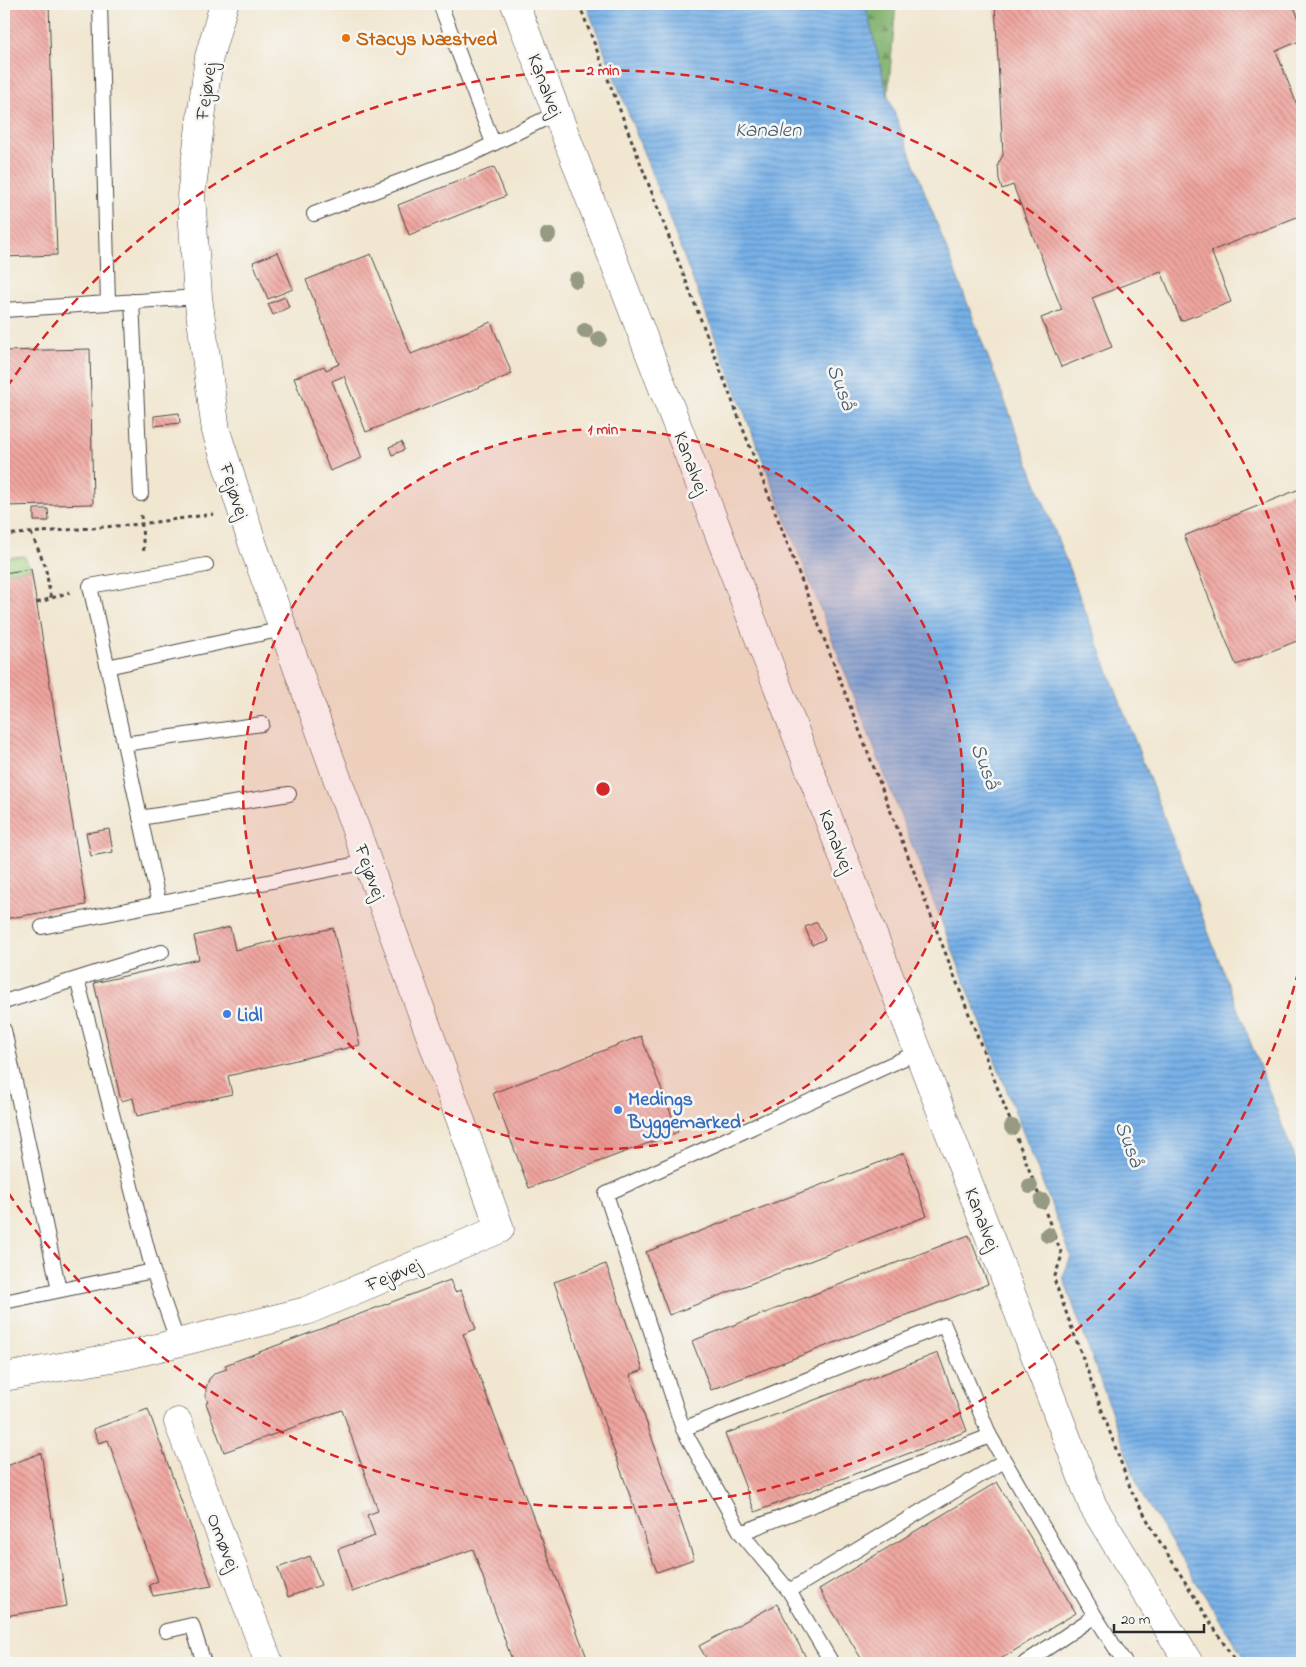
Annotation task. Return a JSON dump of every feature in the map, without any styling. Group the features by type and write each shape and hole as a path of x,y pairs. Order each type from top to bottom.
{"street":[{"name":"Fejøvej","path":"4,1377 128,1355 306,1311 500,1229 283,629 216,431 198,297 192,195 209,57 224,4"},
{"name":"Kanalvej","path":"515,4 1093,1506 1189,1663"},
{"name":"Omøvej","path":"178,1422 270,1663"}],"lane":[{"path":"100,4 108,303"},
{"path":"440,4 493,143"},
{"path":"314,214 472,154 557,113"},
{"path":"4,310 198,297"},
{"path":"132,302 141,494"},
{"path":"159,904 90,586 206,565"},
{"path":"107,667 283,629"},
{"path":"124,744 262,724"},
{"path":"140,818 289,794"},
{"path":"42,928 367,862"},
{"path":"4,1002 162,952"},
{"path":"77,979 152,1271 178,1343"},
{"path":"4,1030 59,1290"},
{"path":"832,1663 789,1591 741,1533 683,1429 606,1194 918,1052"},
{"path":"4,1302 152,1271"},
{"path":"683,1429 944,1325 990,1436 1095,1616 1125,1663"},
{"path":"741,1533 990,1436"},
{"path":"789,1591 1004,1461"},
{"path":"1025,1663 1095,1616"},
{"path":"166,1631 192,1625 204,1663"}],"path":[{"path":"580,4 1062,1255 1054,1279 1131,1490 1155,1534 1236,1663"},
{"path":"141,494 141,524 147,575"},
{"path":"4,535 141,524 242,510"},
{"path":"31,532 45,565 51,598"},
{"path":"37,604 90,586"}],"green space":[{"path":"865,4 896,4 888,96"},
{"path":"24,556 31,569 4,573 4,558"}],"water":[{"name":"Kanalen","path":"586,4 865,4 888,96 1302,1177 1302,1663 1247,1663 1141,1494 1063,1277 1071,1256"}],"building":[{"path":"4,4 49,4 57,255 4,257"},
{"path":"995,4 1293,4 1302,27 1302,40 1276,51 1299,110 1302,108 1302,215 1211,251 1231,302 1181,321 1161,271 1092,298 1112,347 1061,367 1041,318 1062,310 1013,185 1002,189 999,179 998,164 1003,155"},
{"path":"494,167 506,196 409,235 398,205"},
{"path":"278,252 293,289 268,299 253,262"},
{"path":"371,254 411,354 491,322 512,374 366,432 344,376 332,381 362,458 330,471 294,378 324,366 326,370 339,364 306,280"},
{"path":"285,297 289,307 273,315 268,304"},
{"path":"90,349 93,504 4,506 4,351"},
{"path":"179,413 180,423 154,426 154,416"},
{"path":"402,442 404,450 392,455 389,447"},
{"path":"1302,488 1302,639 1236,665 1184,536"},
{"path":"34,509 48,509 49,521 34,521"},
{"path":"31,569 86,905 4,919 4,573"},
{"path":"109,829 113,852 91,856 86,833"},
{"path":"1302,829 1302,844 1297,831"},
{"path":"817,922 825,939 812,945 805,927"},
{"name":"Lidl","path":"230,927 235,950 333,928 360,1045 228,1076 232,1094 137,1116 133,1098 121,1101 94,983 199,959 194,936"},
{"path":"641,1036 678,1132 529,1188 493,1093"},
{"path":"904,1153 927,1216 669,1315 646,1252"},
{"path":"969,1235 988,1284 711,1390 692,1341"},
{"path":"606,1264 643,1370 630,1375 694,1559 657,1572 554,1282"},
{"path":"450,1280 455,1292 461,1290 476,1329 463,1334 589,1663 513,1663 473,1549 352,1592 338,1549 375,1536 367,1515 378,1511 342,1410 224,1452 206,1403 208,1402 206,1388 209,1379 215,1373 227,1369 225,1365"},
{"path":"938,1353 967,1431 755,1512 725,1434"},
{"path":"148,1409 212,1586 153,1596 149,1585 158,1581 108,1440 99,1443 93,1429"},
{"path":"41,1453 67,1606 5,1616 4,1467"},
{"path":"997,1482 1076,1613 994,1663 864,1663 819,1589"},
{"path":"310,1556 321,1585 288,1597 278,1568"},
{"path":"777,1604 809,1663 709,1663 699,1646"}],"place":[{"name":"Stacys Næstved","path":"346,38"},
{"name":"Lidl","path":"227,1014"},
{"name":"Medings Byggemarked","path":"618,1110"}],"water label":[{"name":"Suså","path":"842,387"},
{"name":"Suså","path":"986,766"},
{"name":"Suså","path":"1130,1144"}]}
